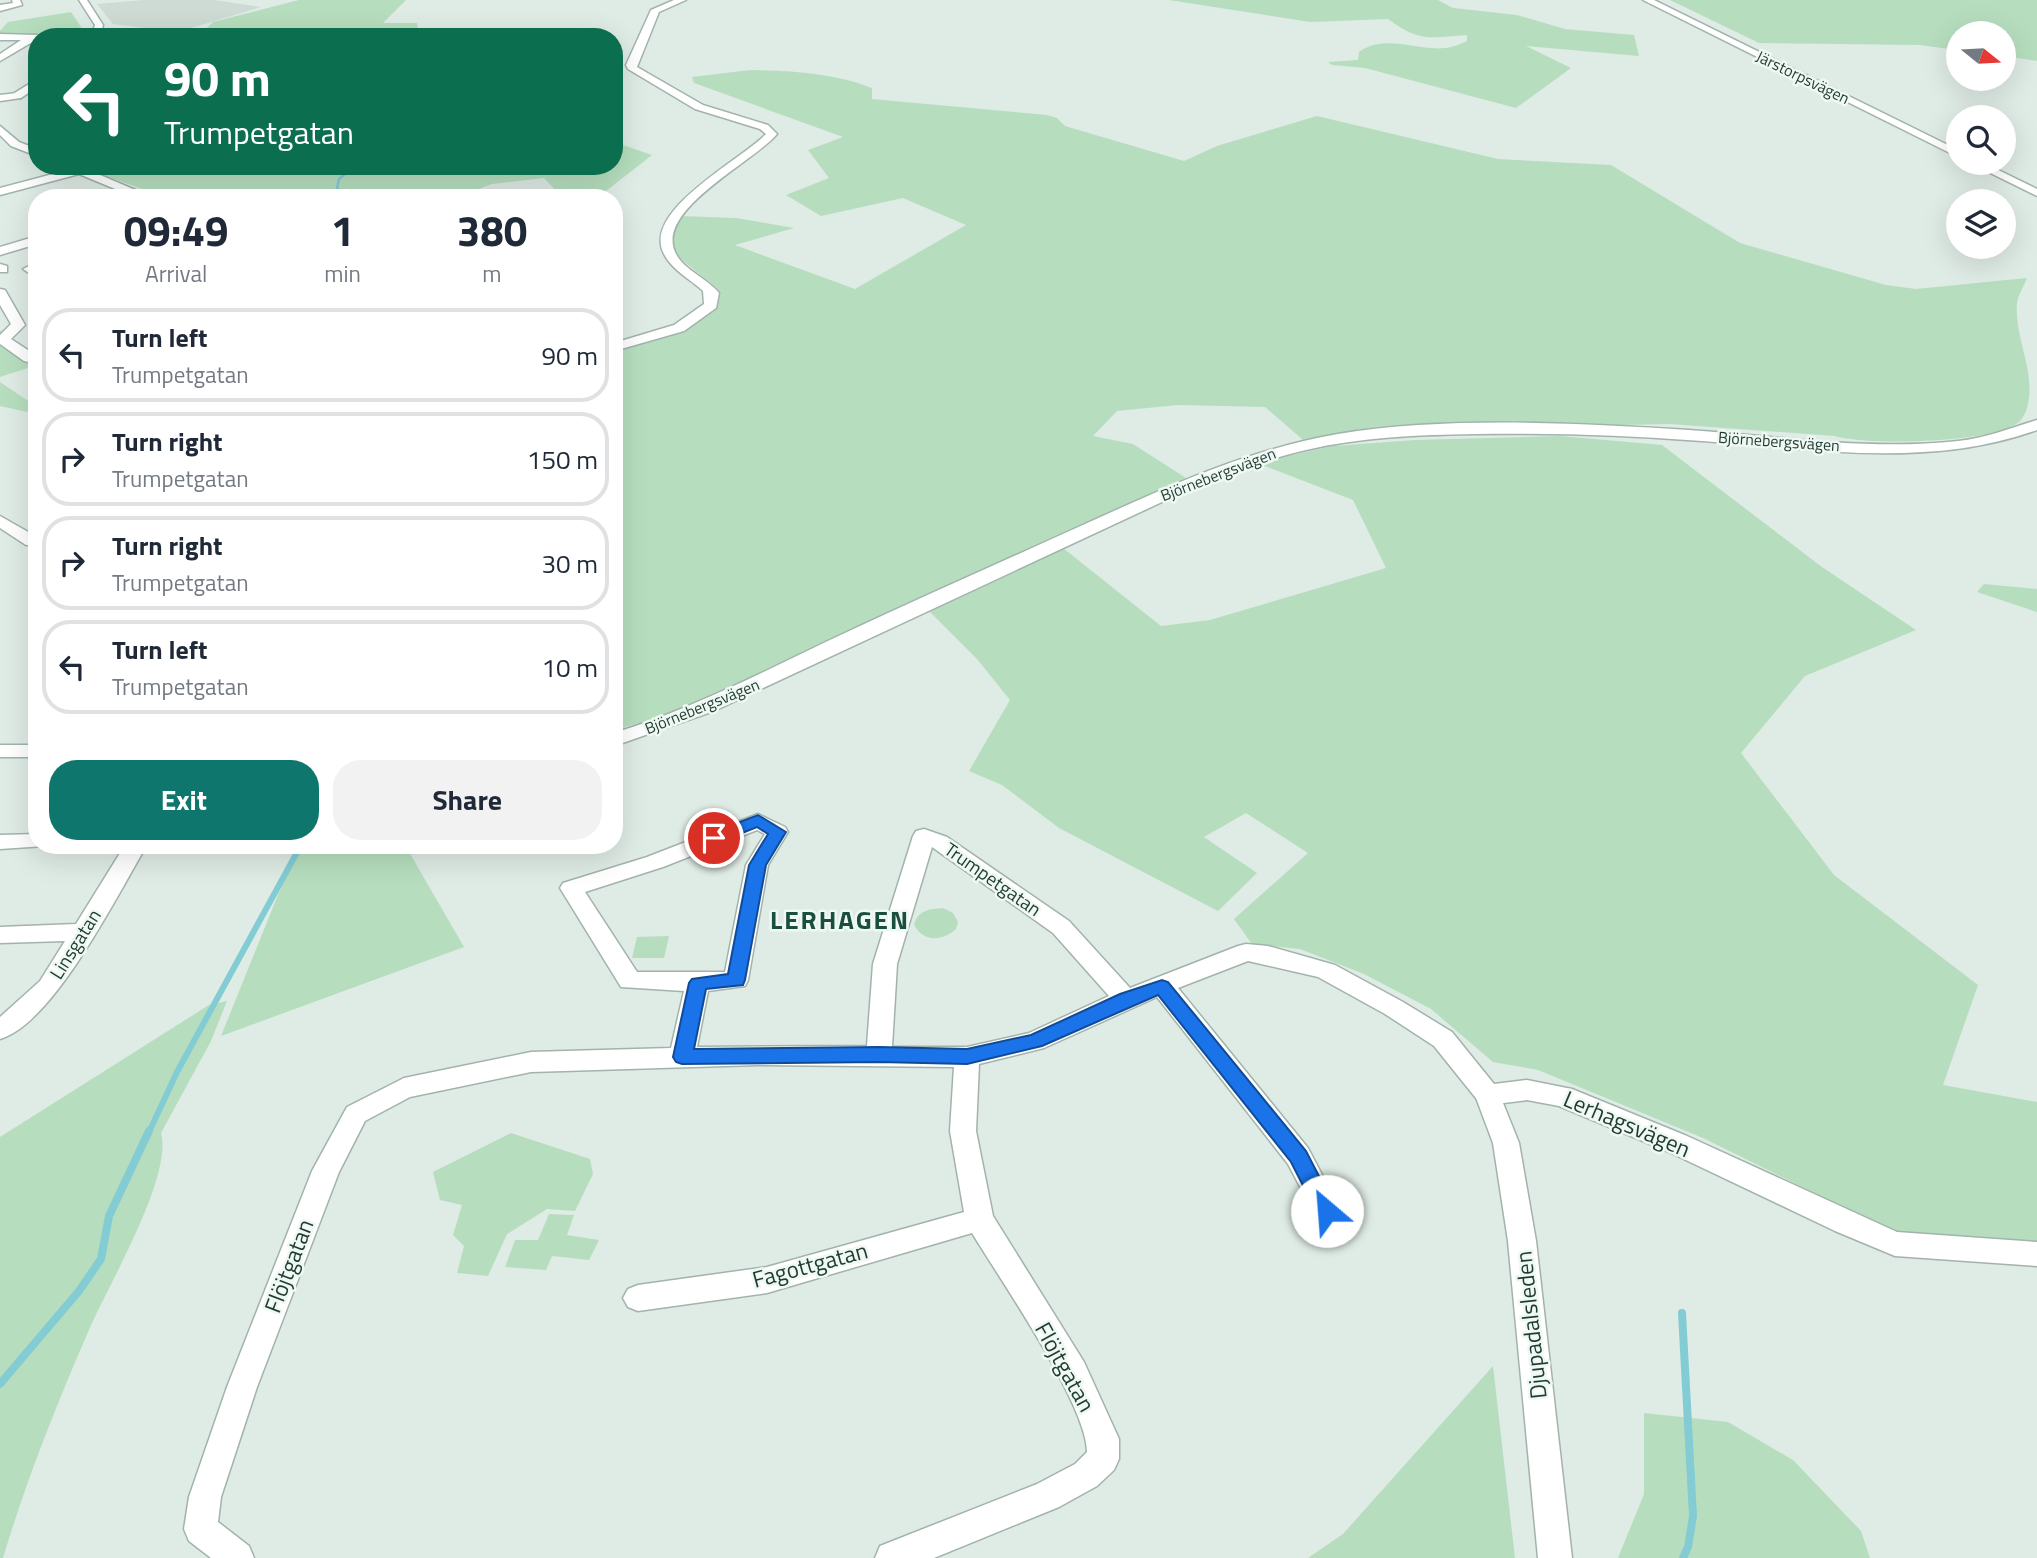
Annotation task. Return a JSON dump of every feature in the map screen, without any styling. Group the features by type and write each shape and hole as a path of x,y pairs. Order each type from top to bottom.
{"street":[{"path":"0,8 18,5 16,0"},
{"path":"83,0 99,28"},
{"path":"623,344 679,327 698,318 711,304 712,293 708,288 669,253 665,242 668,228 686,203 761,147 772,134 764,127 686,100 632,69 631,65 655,10 682,0"},
{"name":"Järstorpsvägen","path":"1647,0 1946,148"},
{"path":"0,37 28,38"},
{"path":"0,58 28,41"},
{"path":"0,97 17,96 28,88"},
{"path":"0,129 15,144 28,149"},
{"path":"0,146 15,144"},
{"path":"0,192 52,175"},
{"path":"90,175 126,189"},
{"path":"2000,175 2037,193"},
{"path":"0,251 28,242"},
{"path":"0,293 18,325 4,340 28,357"},
{"name":"Björnebergsvägen","path":"623,737 710,707 853,637 1148,502 1240,463 1280,450 1350,436 1474,431 1624,431 1872,447 1925,447 1979,443 2010,437 2037,425"},
{"path":"0,521 28,538"},
{"path":"0,751 28,751"},
{"path":"758,821 777,832 757,865 736,980 698,983 630,981 571,888 655,862 758,821"},
{"name":"Trumpetgatan","path":"879,1054 885,964 924,836 939,842 1061,927 1126,999"},
{"path":"0,842 28,841"},
{"name":"Linsgatan","path":"0,1030 49,987 131,854"},
{"path":"0,935 83,932"},
{"path":"698,983 682,1057 879,1054 967,1057 1035,1041 1126,999 1246,952 1268,955 1326,971 1394,1008 1443,1039 1488,1095"},
{"path":"1162,986 1298,1156 1327,1211"},
{"name":"Flöjtgatan","path":"237,1558 201,1530 205,1497 242,1387 326,1171 356,1114 404,1087 506,1066 543,1061 682,1057"},
{"name":"Flöjtgatan","path":"892,1558 1048,1496 1086,1475 1103,1459 1103,1439 1073,1372 979,1219 963,1130 967,1057"},
{"name":"Lerhagsvägen","path":"1488,1095 1527,1090 1563,1096 1678,1144 1895,1244 2037,1254"},
{"name":"Djupadalsleden","path":"1488,1095 1506,1143 1522,1241 1555,1558"},
{"name":"Fagottgatan","path":"638,1298 767,1280 979,1219"}],"shaded area":[{"path":"144,0 214,0 261,7 191,28 144,28 113,24 97,4"}],"green space":[{"path":"299,0 406,0 383,23 417,23 418,28 207,28 213,22"},
{"path":"1169,0 1438,0 1453,8 1517,15 1565,29 1634,35 1639,56 1526,46 1571,68 1516,108 1365,68 1332,65 1328,62 1358,60 1359,52 1381,44 1451,47 1467,41 1467,35 1425,37 1408,32 1388,19 1310,22"},
{"path":"1670,0 2037,0 2037,61 2016,58 2016,21 1946,21 1946,48 1919,45 1759,43"},
{"path":"71,12 82,28 28,28 28,36 0,35 8,22"},
{"path":"750,70 827,76 872,88 872,99 1047,115 1057,118 1065,126 1184,161 1217,146 1317,116 1498,159 1611,165 1740,243 1886,285 1916,289 2027,278 2018,300 2017,316 2029,381 2027,408 2020,421 2005,429 1958,438 1901,442 1670,424 1382,430 1303,440 1265,407 1178,405 1117,411 1093,436 1133,444 1186,478 768,668 679,712 623,728 623,345 709,312 719,300 718,289 671,251 669,242 680,216 736,218 794,228 735,245 855,289 966,225 903,198 821,216 786,195 829,178 808,150 843,137 694,83 692,77"},
{"path":"623,145 652,155 609,189 554,189 544,178 492,184 479,189 142,189 103,175 623,175"},
{"path":"24,324 9,339 28,354 28,368 0,377 0,331"},
{"path":"0,382 28,401 28,412 0,406"},
{"path":"1560,436 1662,445 1822,567 1916,630 1805,676 1741,753 1834,875 1978,985 1943,1085 2037,1102 2037,1247 1903,1237 1703,1138 1538,1070 1493,1062 1431,1009 1364,974 1300,949 1252,944 1234,919 1308,853 1246,813 1204,837 1257,873 1218,911 1059,828 1002,785 969,771 1010,700 977,659 929,611 1063,548 1161,626 1210,620 1386,568 1353,500 1257,463 1333,446 1415,440"},
{"path":"1984,584 2037,589 2037,612 1977,592"},
{"path":"294,854 410,854 464,947 221,1036"},
{"path":"943,908 953,913 958,922 956,929 939,938 922,934 914,924 916,919 929,910"},
{"path":"669,936 664,958 632,958 637,937"},
{"path":"227,1001 211,1041 161,1133 162,1153 148,1204 76,1360 32,1472 3,1558 0,1558 0,1137 209,1005"},
{"path":"511,1133 590,1159 593,1174 575,1211 547,1209 507,1234 488,1276 457,1273 464,1246 453,1235 462,1205 440,1200 433,1172"},
{"path":"549,1214 574,1215 567,1235 599,1240 589,1260 552,1256 546,1270 505,1267 515,1240 538,1240"},
{"path":"1493,1366 1515,1558 1308,1558 1343,1534"},
{"path":"1644,1413 1728,1422 1793,1460 1861,1531 1870,1558 1618,1558 1644,1494"}],"waterway":[{"path":"338,189 339,179 344,175"},
{"path":"149,1132 177,1072 296,854"},
{"path":"0,1384 79,1291 101,1259 109,1216 149,1131"},
{"path":"1682,1313 1693,1516 1688,1547 1683,1558"}],"district":[{"name":"LERHAGEN","path":"840,920"}],"route":[{"path":"714,838 758,821 777,832 757,865 736,980 698,983 682,1057 879,1054 967,1057 1035,1041 1126,999 1162,986 1298,1156 1327,1211"}]}
